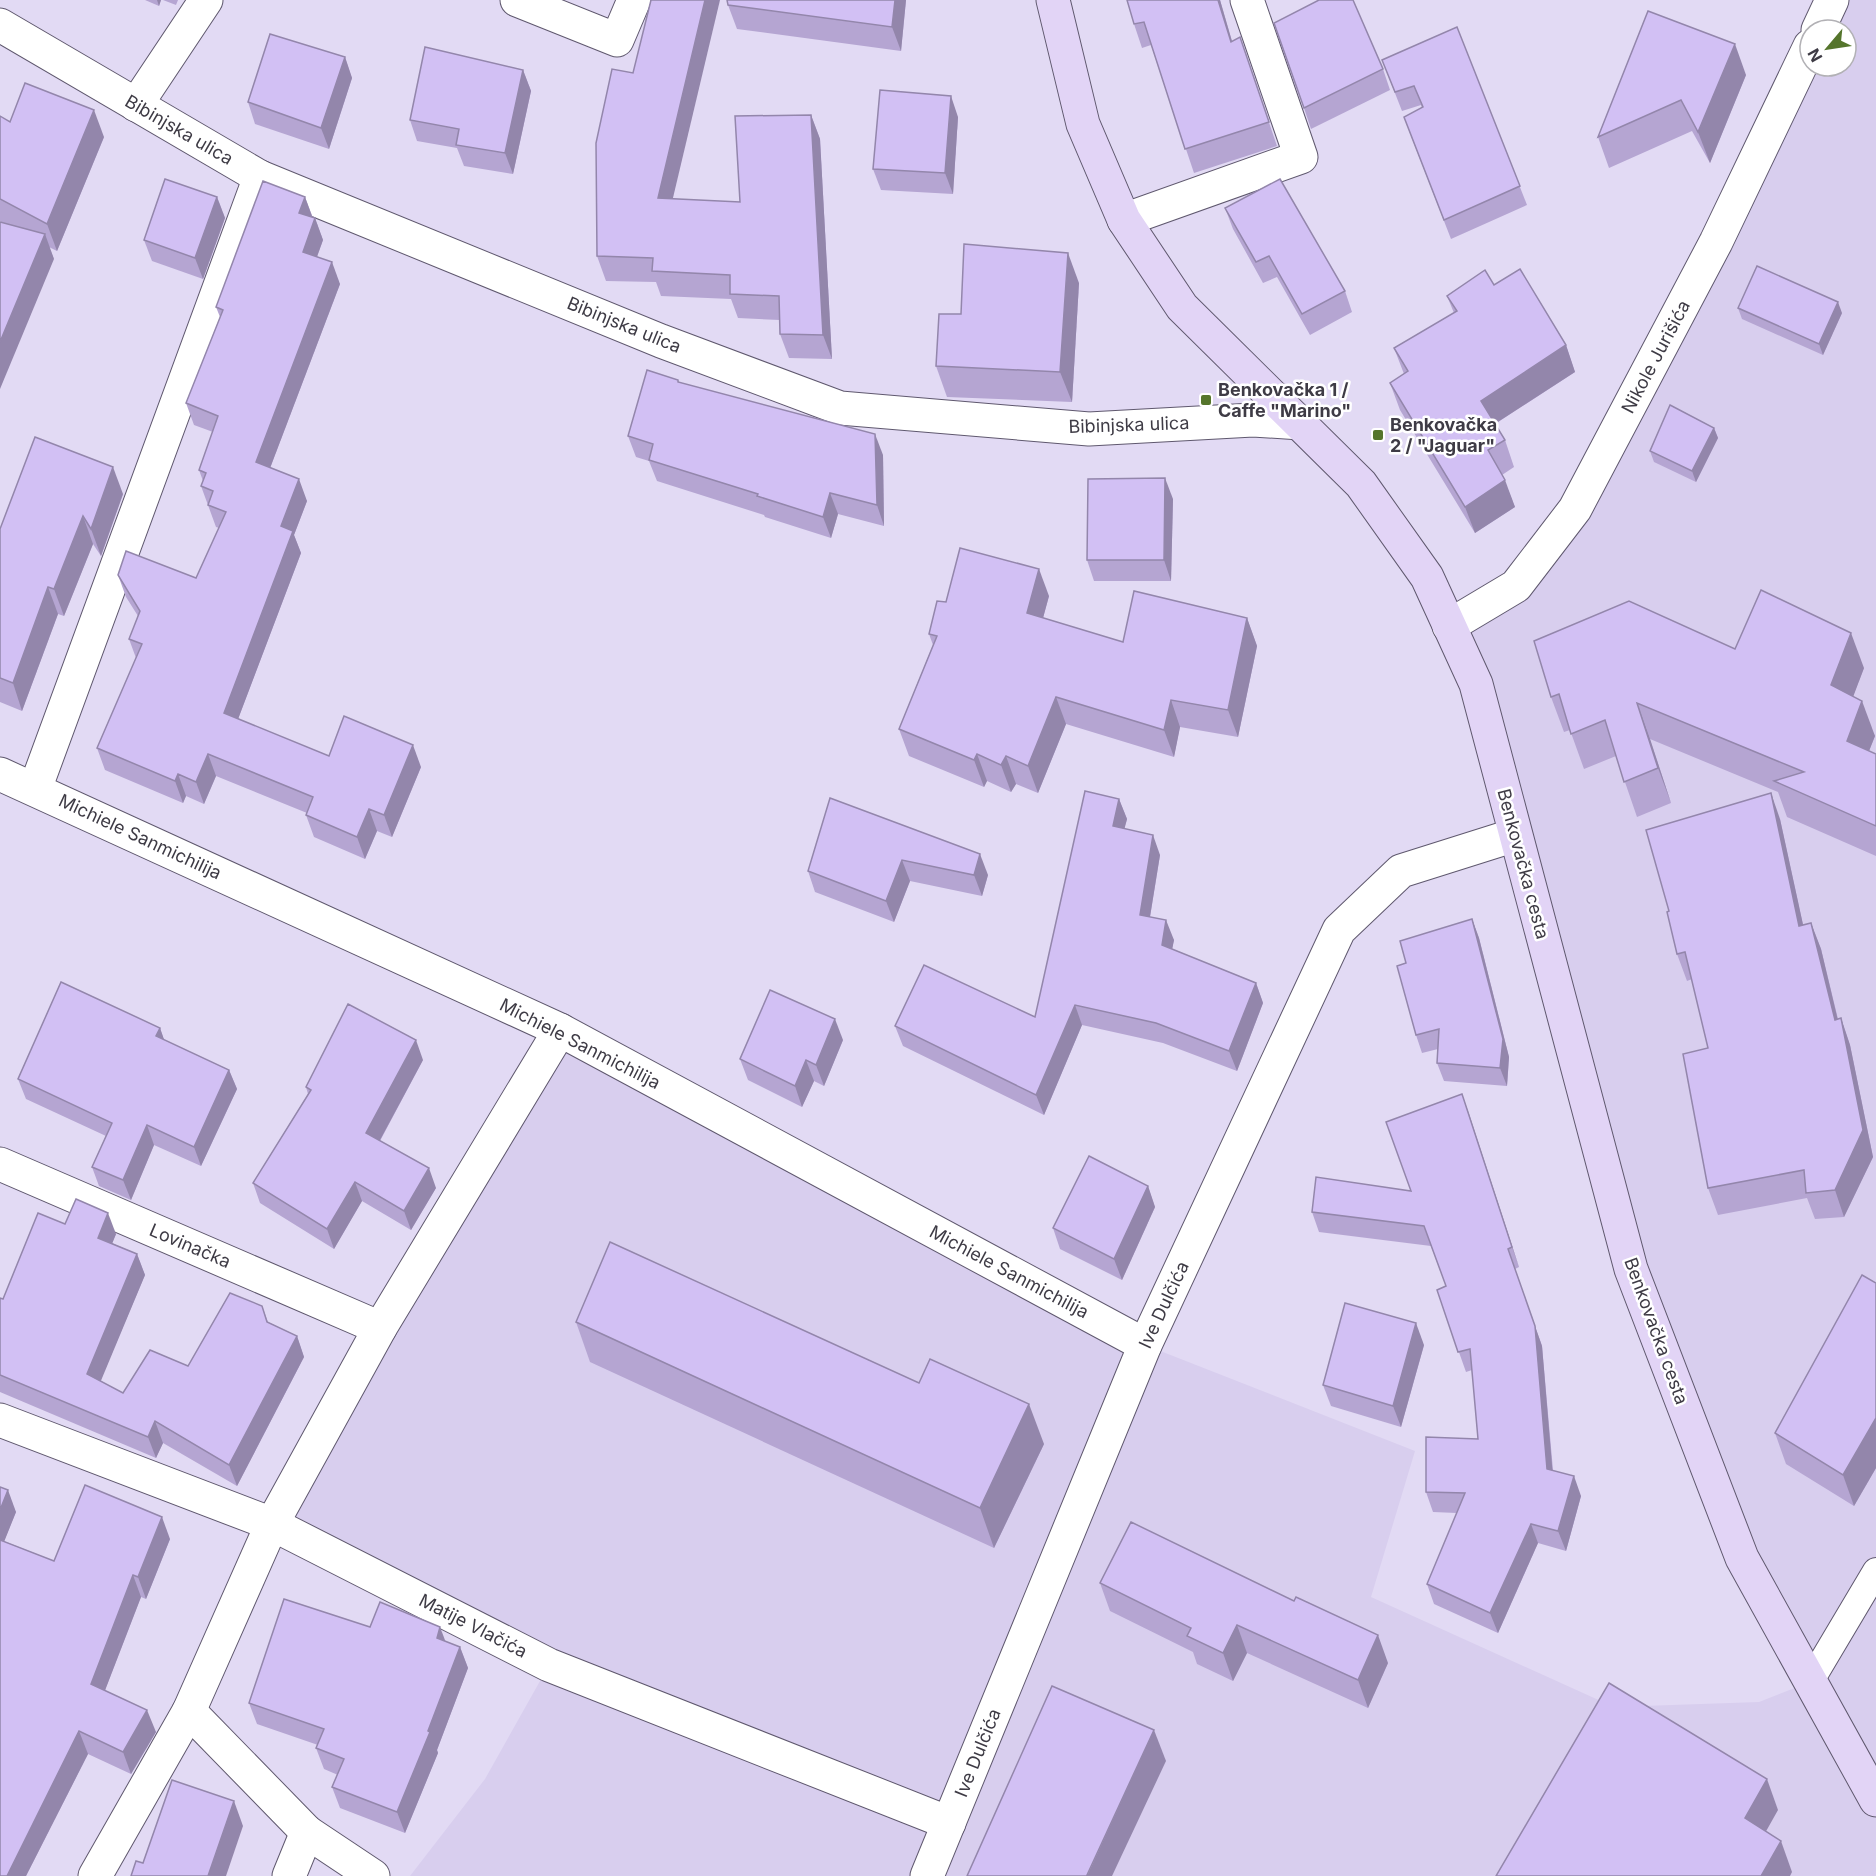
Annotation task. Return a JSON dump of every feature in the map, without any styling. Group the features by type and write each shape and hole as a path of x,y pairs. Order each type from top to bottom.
{"main road":[{"name":"Benkovačka cesta","path":"1053,0 1083,124 1125,220 1182,307 1361,484 1427,577 1476,684 1631,1269 1742,1558 1876,1800"}],"street":[{"path":"136,105 206,0"},
{"path":"517,0 617,40 634,0"},
{"path":"1125,220 1301,157 1247,0"},
{"path":"1824,18 1832,0"},
{"name":"Bibinjska ulica","path":"0,25 260,177 661,341 840,408 1089,429 1253,420 1301,423"},
{"name":"Nikole Jurišića","path":"1449,626 1516,586 1575,509 1716,242 1798,71"},
{"path":"35,789 260,177"},
{"name":"Michiele Sanmichilija","path":"0,774 560,1030 1145,1345"},
{"name":"Ive Dulčića","path":"927,1876 1145,1345 1339,930 1401,872 1515,835"},
{"path":"95,1876 189,1711 272,1524 380,1328 560,1030"},
{"name":"Lovinačka","path":"0,1164 380,1328"},
{"name":"Matije Vlačića","path":"0,1420 272,1524 549,1665 949,1823"},
{"path":"189,1711 307,1832 373,1876"},
{"path":"289,1876 307,1832"}],"lane":[{"path":"1810,1682 1876,1571"}],"shaded area":[{"path":"1830,0 1876,0 1876,1876 410,1876 485,1779 549,1665 272,1524 560,1030 1145,1345 1415,1451 1371,1597 1614,1707 1759,1702 1810,1682 1631,1269 1449,626 1516,586 1803,78 1858,78 1858,18 1821,18"}],"building":[{"path":"651,0 705,0 658,198 740,202 735,116 811,115 823,335 780,334 779,296 730,294 730,275 652,271 653,258 597,256 596,143 612,69 633,73"},
{"path":"727,0 895,0 892,27 728,5"},
{"path":"1127,0 1218,0 1231,42 1240,37 1269,122 1185,149 1144,22 1134,24"},
{"path":"1319,0 1353,0 1383,69 1304,108 1274,23"},
{"path":"1648,11 1735,44 1698,132 1681,100 1598,137"},
{"path":"1457,27 1520,186 1444,220 1404,117 1423,107 1414,86 1395,92 1382,60"},
{"path":"270,34 345,57 321,128 248,102"},
{"path":"425,47 523,70 505,153 456,145 459,129 410,120"},
{"path":"25,83 94,110 47,224 0,199 0,116 10,122"},
{"path":"880,90 951,96 945,173 873,169"},
{"path":"165,179 217,197 195,258 144,240"},
{"path":"1280,179 1345,291 1302,314 1269,256 1256,262 1225,208"},
{"path":"263,181 305,197 299,213 315,218 303,252 332,262 256,462 299,479 281,526 293,531 224,713 329,756 344,716 413,745 384,815 369,809 357,837 306,815 313,797 208,754 196,782 178,774 175,781 97,748 142,644 129,639 140,611 118,575 126,551 196,578 226,512 208,505 213,491 201,486 206,473 199,470 218,416 186,403 223,310 216,307"},
{"path":"0,222 45,234 0,342"},
{"path":"964,244 1068,253 1060,372 936,366 939,314 961,314"},
{"path":"1757,266 1838,302 1819,344 1738,308"},
{"path":"1520,269 1566,345 1481,401 1505,440 1488,450 1505,480 1465,507 1390,383 1408,371 1394,348 1457,311 1447,296 1485,270 1494,285"},
{"path":"647,370 678,380 678,382 875,434 877,505 830,493 823,517 649,460 653,444 628,436"},
{"path":"1670,405 1714,428 1692,471 1650,451"},
{"path":"35,437 113,467 91,529 83,516 54,589 48,587 13,683 0,678 0,529"},
{"path":"1165,478 1164,560 1087,560 1088,479"},
{"path":"960,548 1039,569 1027,613 1123,642 1134,591 1247,618 1228,710 1171,700 1164,730 1056,697 1028,766 1006,756 1001,765 977,754 974,760 899,729 937,636 929,634 937,601 946,602"},
{"path":"1761,590 1851,633 1831,685 1862,701 1847,741 1876,754 1876,826 1774,781 1804,772 1637,703 1658,768 1624,782 1605,720 1571,734 1559,694 1551,697 1534,641 1629,601 1735,649"},
{"path":"1085,791 1119,799 1113,826 1153,835 1140,915 1166,920 1162,945 1256,983 1229,1051 1156,1023 1075,1005 1036,1095 895,1026 924,965 1035,1017"},
{"path":"1771,793 1799,926 1811,923 1835,1020 1841,1018 1863,1130 1835,1190 1806,1193 1804,1170 1708,1188 1683,1054 1708,1048 1685,952 1677,954 1667,912 1669,911 1646,830"},
{"path":"830,798 980,854 974,875 902,860 886,901 808,871"},
{"path":"1472,919 1503,1039 1500,1068 1437,1063 1439,1029 1416,1035 1397,966 1406,963 1400,941"},
{"path":"61,982 160,1028 156,1036 229,1070 194,1147 147,1125 123,1180 92,1167 112,1123 18,1079"},
{"path":"770,990 835,1019 816,1065 806,1060 795,1086 740,1059"},
{"path":"348,1004 416,1040 366,1133 429,1168 404,1211 355,1182 327,1229 253,1183 311,1090 306,1087"},
{"path":"1462,1094 1512,1247 1508,1249 1535,1326 1547,1469 1574,1476 1558,1531 1531,1524 1490,1613 1427,1584 1465,1493 1426,1492 1426,1437 1478,1439 1470,1349 1458,1352 1437,1290 1446,1286 1424,1226 1312,1212 1316,1177 1411,1191 1386,1122"},
{"path":"1089,1156 1148,1186 1114,1259 1053,1228"},
{"path":"76,1199 108,1213 98,1238 137,1254 87,1374 123,1393 150,1350 188,1366 230,1293 262,1306 267,1322 297,1336 229,1465 155,1421 148,1437 0,1375 0,1298 3,1299 38,1213 65,1224"},
{"path":"610,1242 919,1383 930,1359 1029,1404 980,1508 576,1322"},
{"path":"1862,1275 1876,1283 1876,1418 1843,1475 1775,1433"},
{"path":"1345,1303 1416,1323 1393,1406 1323,1385"},
{"path":"85,1485 162,1517 138,1577 133,1575 91,1684 147,1710 123,1752 79,1731 7,1876 0,1876 0,1540 54,1561"},
{"path":"0,1487 8,1490 0,1510"},
{"path":"1131,1522 1294,1601 1296,1597 1378,1635 1358,1680 1237,1625 1223,1653 1187,1636 1191,1628 1100,1583"},
{"path":"284,1599 370,1627 380,1602 440,1627 437,1638 460,1647 428,1731 430,1732 397,1812 332,1787 344,1759 316,1748 324,1729 249,1703"},
{"path":"1609,1683 1767,1779 1745,1818 1781,1841 1761,1876 1496,1876"},
{"path":"1052,1686 1154,1730 1088,1876 967,1876"},
{"path":"172,1780 234,1801 208,1876 131,1876 136,1861 143,1863"}],"place":[{"name":"Benkovačka 1 / Caffe \"Marino\"","path":"1206,400"},
{"name":"Benkovačka 2 / \"Jaguar\"","path":"1378,435"}]}
